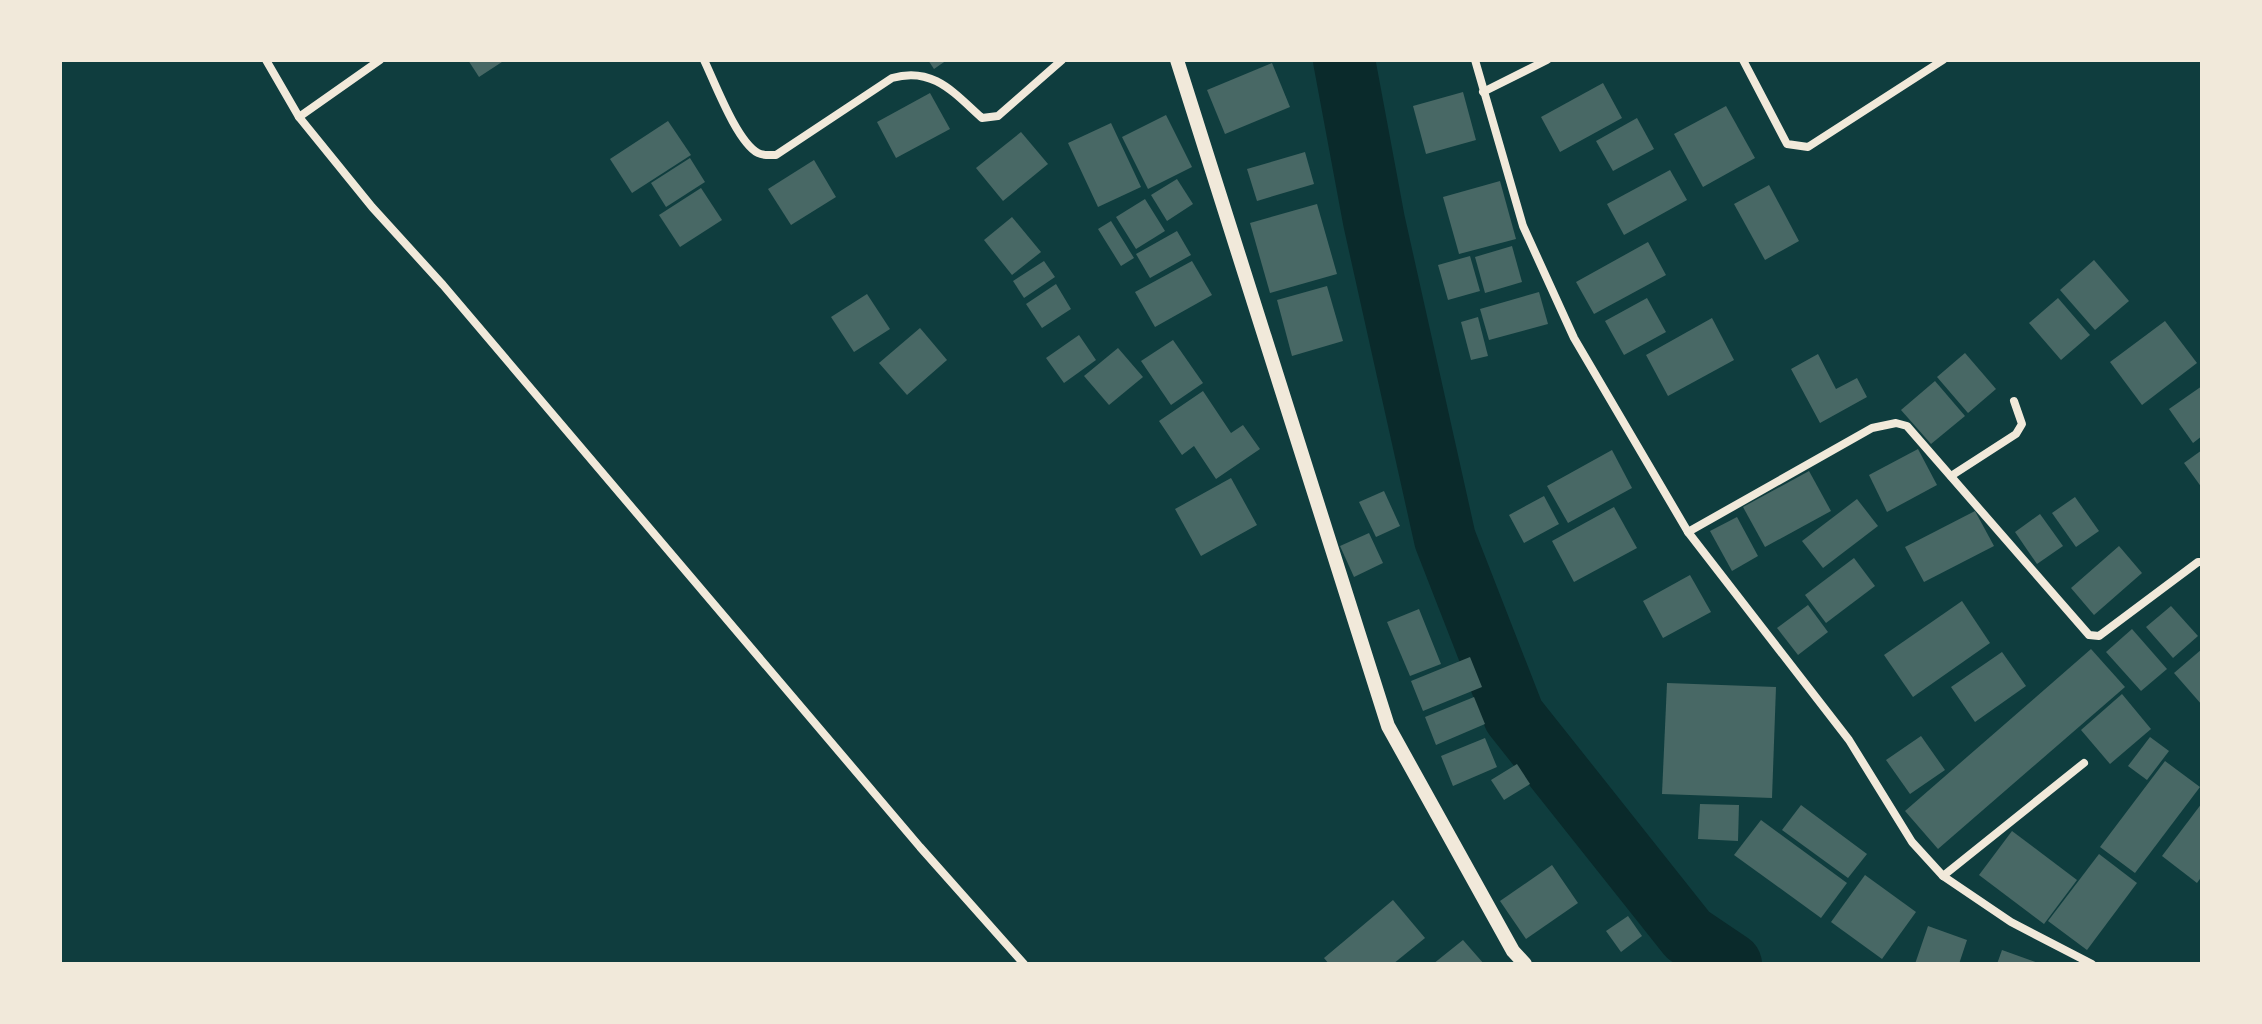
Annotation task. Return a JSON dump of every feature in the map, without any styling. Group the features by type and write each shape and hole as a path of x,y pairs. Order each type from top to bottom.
{"street":[{"path":"266,60 299,117 372,207 453,297 920,847 1024,964"},
{"path":"299,117 380,60"},
{"path":"704,60 741,135 755,152 776,155 892,78 907,73 936,80 982,118 990,119 998,116 1062,60"},
{"path":"1177,60 1388,726 1513,951 1525,964"},
{"path":"1475,60 1523,226 1574,338 1688,532 1849,740 1912,842 1943,876 2011,922 2092,964"},
{"path":"1483,92 1547,60"},
{"path":"1743,60 1787,144 1808,147 1943,60"},
{"path":"1951,476 2016,434 2022,424 2014,401"},
{"path":"1688,532 1872,428 1887,424 1907,426 2089,635 2099,636 2202,562"},
{"path":"1943,876 2084,763"}],"building":[{"path":"468,60 505,60 479,77"},
{"path":"928,60 947,60 934,69"},
{"path":"1272,63 1290,107 1225,134 1207,90"},
{"path":"1603,83 1622,118 1560,152 1541,117"},
{"path":"1463,92 1476,140 1426,154 1413,106"},
{"path":"930,93 950,129 896,158 877,122"},
{"path":"1726,106 1755,158 1703,187 1674,134"},
{"path":"1166,115 1192,167 1148,189 1122,137"},
{"path":"1637,118 1654,149 1613,171 1596,141"},
{"path":"668,121 691,155 632,193 610,159"},
{"path":"1111,123 1141,187 1098,207 1068,143"},
{"path":"1021,132 1048,164 1003,201 976,168"},
{"path":"1305,152 1314,184 1257,201 1247,169"},
{"path":"690,158 705,182 666,207 651,183"},
{"path":"814,160 836,197 791,225 768,189"},
{"path":"1670,170 1687,200 1624,235 1607,204"},
{"path":"1177,179 1193,204 1167,221 1151,195"},
{"path":"1500,181 1516,239 1459,254 1443,197"},
{"path":"1769,185 1799,241 1765,260 1734,204"},
{"path":"701,188 722,220 680,247 659,215"},
{"path":"1145,199 1165,231 1136,249 1116,217"},
{"path":"1317,204 1337,274 1270,293 1250,223"},
{"path":"1012,217 1041,252 1012,275 984,240"},
{"path":"1111,221 1134,258 1121,266 1098,229"},
{"path":"1177,231 1191,255 1150,278 1136,254"},
{"path":"1648,242 1666,275 1594,314 1576,282"},
{"path":"1512,246 1522,282 1485,293 1475,257"},
{"path":"1470,256 1480,291 1448,300 1438,265"},
{"path":"2094,260 2129,301 2095,330 2060,290"},
{"path":"1044,261 1055,277 1024,298 1013,281"},
{"path":"1192,261 1212,295 1155,327 1135,292"},
{"path":"1056,284 1071,309 1042,328 1026,304"},
{"path":"1327,286 1343,341 1292,356 1277,300"},
{"path":"1539,292 1548,324 1489,340 1480,309"},
{"path":"867,294 890,329 854,352 831,317"},
{"path":"1647,298 1666,332 1624,355 1605,321"},
{"path":"2058,298 2090,335 2061,360 2029,323"},
{"path":"1478,317 1488,356 1471,360 1461,322"},
{"path":"1712,318 1734,360 1668,396 1646,355"},
{"path":"2165,321 2197,363 2142,405 2110,362"},
{"path":"920,328 947,360 907,395 879,363"},
{"path":"1079,335 1096,360 1064,383 1046,358"},
{"path":"1173,340 1203,383 1171,405 1141,361"},
{"path":"1118,348 1143,377 1109,405 1084,376"},
{"path":"1965,353 1996,389 1968,413 1937,377"},
{"path":"1818,354 1836,389 1857,378 1867,397 1820,423 1791,369"},
{"path":"1935,381 1965,416 1931,444 1901,410"},
{"path":"2202,386 2202,436 2193,443 2169,409"},
{"path":"1203,391 1231,433 1243,425 1260,449 1216,479 1194,446 1182,455 1159,421"},
{"path":"1918,449 1937,485 1887,512 1869,475"},
{"path":"1612,450 1632,488 1568,523 1547,486"},
{"path":"2202,450 2202,488 2184,463"},
{"path":"1809,471 1831,511 1765,547 1743,507"},
{"path":"1231,478 1257,525 1201,556 1175,509"},
{"path":"1384,491 1400,526 1376,537 1359,502"},
{"path":"1544,496 1559,524 1524,543 1509,515"},
{"path":"2075,497 2099,531 2076,547 2052,513"},
{"path":"1857,499 1878,526 1823,568 1802,541"},
{"path":"1614,507 1637,548 1574,582 1552,541"},
{"path":"1975,511 1994,546 1924,582 1905,547"},
{"path":"2040,514 2063,546 2037,564 2015,532"},
{"path":"1737,517 1758,556 1732,571 1710,531"},
{"path":"1369,533 1383,563 1354,577 1340,546"},
{"path":"2119,546 2142,573 2094,615 2071,588"},
{"path":"1854,558 1875,586 1826,623 1805,595"},
{"path":"1690,575 1711,612 1663,638 1643,601"},
{"path":"1962,601 1990,643 1913,697 1884,655"},
{"path":"1808,605 1828,632 1798,655 1777,628"},
{"path":"2171,606 2198,636 2173,658 2146,627"},
{"path":"1419,609 1441,664 1410,676 1387,622"},
{"path":"2132,629 2167,669 2141,691 2106,652"},
{"path":"2091,649 2125,687 1938,849 1905,811"},
{"path":"2202,649 2202,705 2174,673"},
{"path":"2002,652 2026,686 1975,722 1951,687"},
{"path":"1470,657 1482,687 1423,711 1411,681"},
{"path":"1667,683 1776,687 1772,798 1662,794"},
{"path":"2122,694 2151,729 2110,764 2081,730"},
{"path":"1474,697 1485,724 1436,745 1425,717"},
{"path":"1921,736 1945,770 1910,794 1886,760"},
{"path":"2150,737 2169,751 2147,780 2128,766"},
{"path":"1485,738 1497,767 1453,786 1441,756"},
{"path":"2165,761 2200,787 2135,873 2100,847"},
{"path":"1517,764 1530,784 1504,800 1491,780"},
{"path":"2202,803 2202,876 2197,883 2162,856"},
{"path":"1700,804 1739,805 1738,841 1698,839"},
{"path":"1801,805 1867,854 1848,878 1782,830"},
{"path":"1761,820 1847,883 1821,918 1734,855"},
{"path":"2012,831 2077,880 2044,924 1979,875"},
{"path":"2099,854 2137,883 2087,950 2048,921"},
{"path":"1552,865 1578,903 1526,939 1500,901"},
{"path":"1865,875 1916,912 1882,959 1831,922"},
{"path":"1393,900 1425,938 1393,964 1329,964 1324,958"},
{"path":"1628,916 1642,936 1621,952 1606,931"},
{"path":"1928,926 1967,940 1959,964 1915,964"},
{"path":"1463,940 1484,964 1433,964"},
{"path":"2002,950 2041,964 1997,964"}],"waterway":[{"path":"1344,60 1374,221 1445,539 1514,716 1688,935 1731,964"}]}
